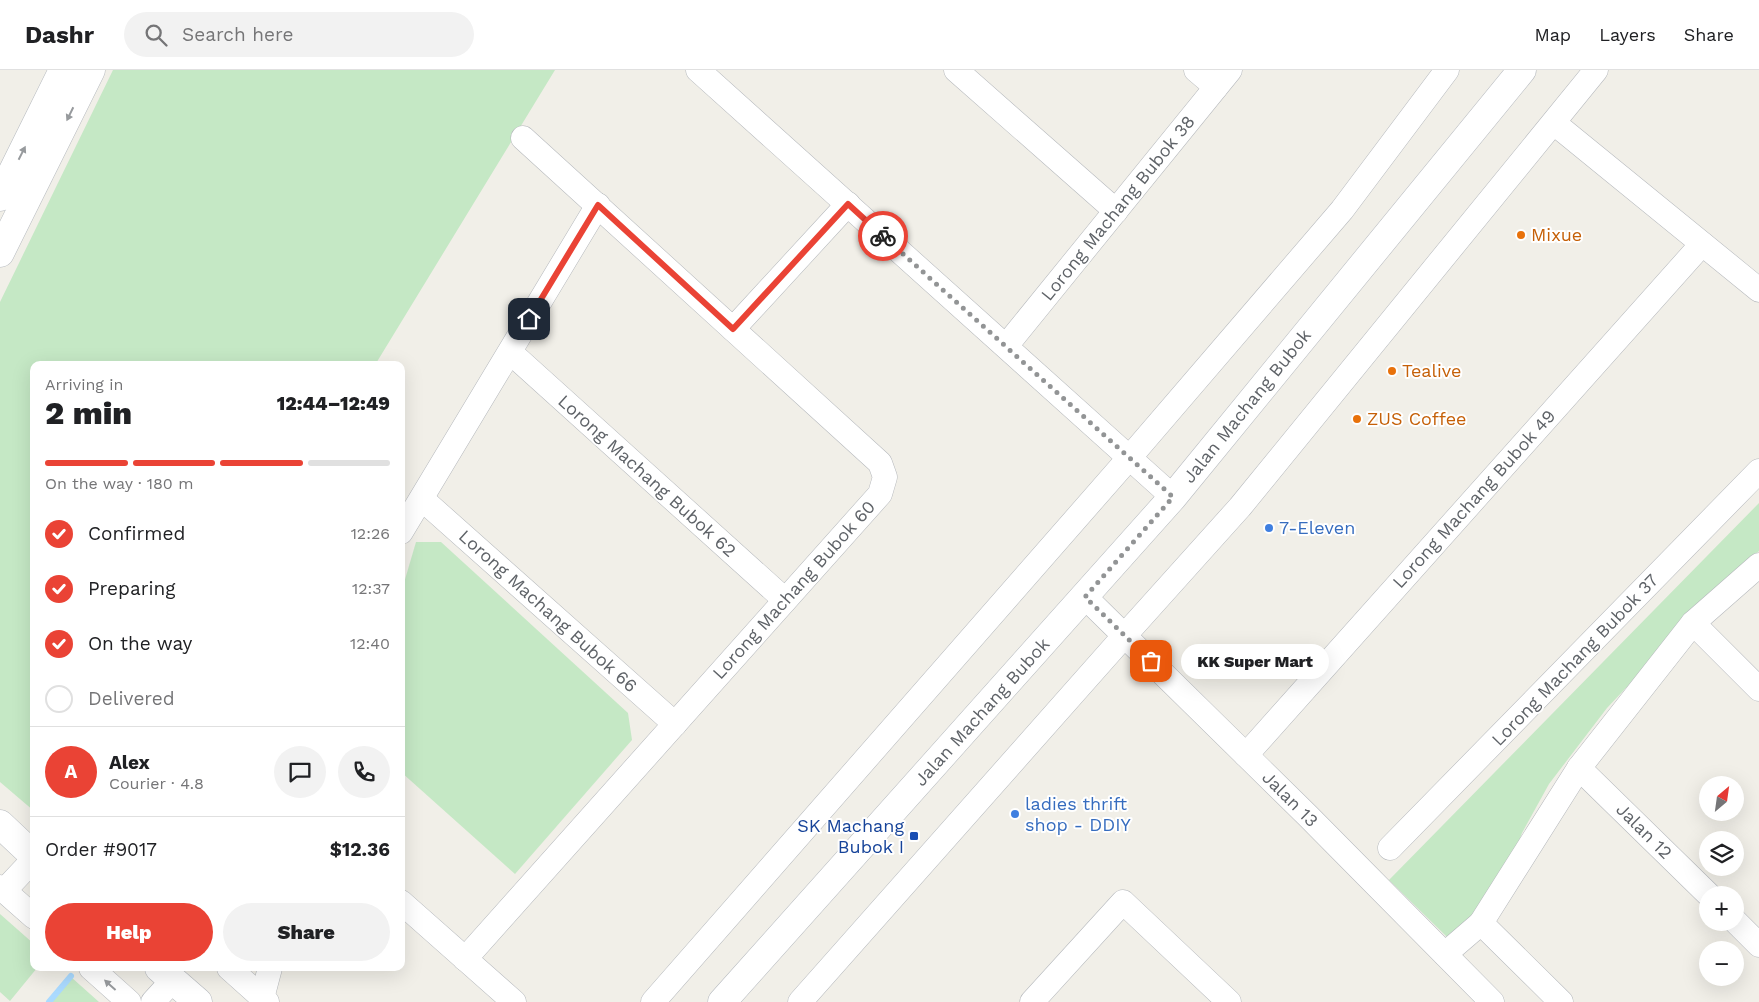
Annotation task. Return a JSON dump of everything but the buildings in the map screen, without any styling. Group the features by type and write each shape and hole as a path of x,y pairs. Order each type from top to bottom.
{"main road":[{"path":"0,197 63,70"},
{"path":"0,253 91,70"},
{"name":"Jalan Machang Bubok","path":"722,1002 1173,497 1522,70"},
{"path":"0,824 30,854"},
{"path":"166,974 198,1002"}],"street":[{"path":"698,70 1173,497"},
{"path":"956,70 1116,211"},
{"path":"1196,70 1223,79"},
{"path":"653,1002 1130,457 1342,210 1446,70"},
{"path":"800,1002 1240,507 1596,70"},
{"name":"Lorong Machang Bubok 38","path":"1006,346 1223,79"},
{"path":"1554,123 1759,290"},
{"name":"Lorong Machang Bubok 60","path":"466,959 880,494 885,477 880,463 523,138"},
{"path":"733,329 848,204"},
{"path":"405,526 598,205"},
{"name":"Lorong Machang Bubok 49","path":"1246,755 1702,244"},
{"name":"Lorong Machang Bubok 62","path":"510,352 785,600"},
{"name":"Lorong Machang Bubok 37","path":"1390,848 1759,471"},
{"name":"Lorong Machang Bubok 66","path":"422,499 675,724"},
{"path":"1445,954 1481,923 1580,768 1692,623 1759,565"},
{"name":"Jalan 13","path":"1085,597 1246,755 1492,1002"},
{"path":"1692,623 1759,689"},
{"name":"Jalan 12","path":"1580,768 1700,886"},
{"path":"30,862 2,889 30,914"},
{"path":"1032,1002 1122,902 1229,1002"},
{"path":"405,906 514,1002"},
{"path":"1481,923 1561,1002"},
{"path":"1744,930 1759,945"},
{"path":"94,971 129,1002"},
{"path":"232,971 263,1000"},
{"path":"263,1000 269,971"},
{"path":"153,1002 166,974"}],"green space":[{"path":"113,70 555,70 377,361 30,361 30,808 0,782 0,302"},
{"path":"1759,503 1759,551 1740,567 1607,708 1549,784 1522,833 1502,889 1462,935 1446,936 1389,880"},
{"path":"416,542 441,542 628,713 632,740 515,874 405,776 405,579"},
{"path":"0,914 30,940 30,971 35,971 10,1001 0,992"},
{"path":"71,977 99,1002 48,1002"}],"waterway":[{"path":"49,1002 71,976"}],"way so far":[{"path":"883,236 1173,497 1085,597 1151,661"}],"place":[{"name":"Mixue","path":"1521,235"},
{"name":"Tealive","path":"1392,371"},
{"name":"ZUS Coffee","path":"1357,419"},
{"name":"7-Eleven","path":"1269,528"},
{"name":"KK Super Mart","path":"1151,661"},
{"name":"ladies thrift shop - DDIY","path":"1015,814"},
{"name":"SK Machang Bubok I","path":"914,836"}],"route":[{"path":"529,319 598,205 733,329 848,204 883,236"}]}
